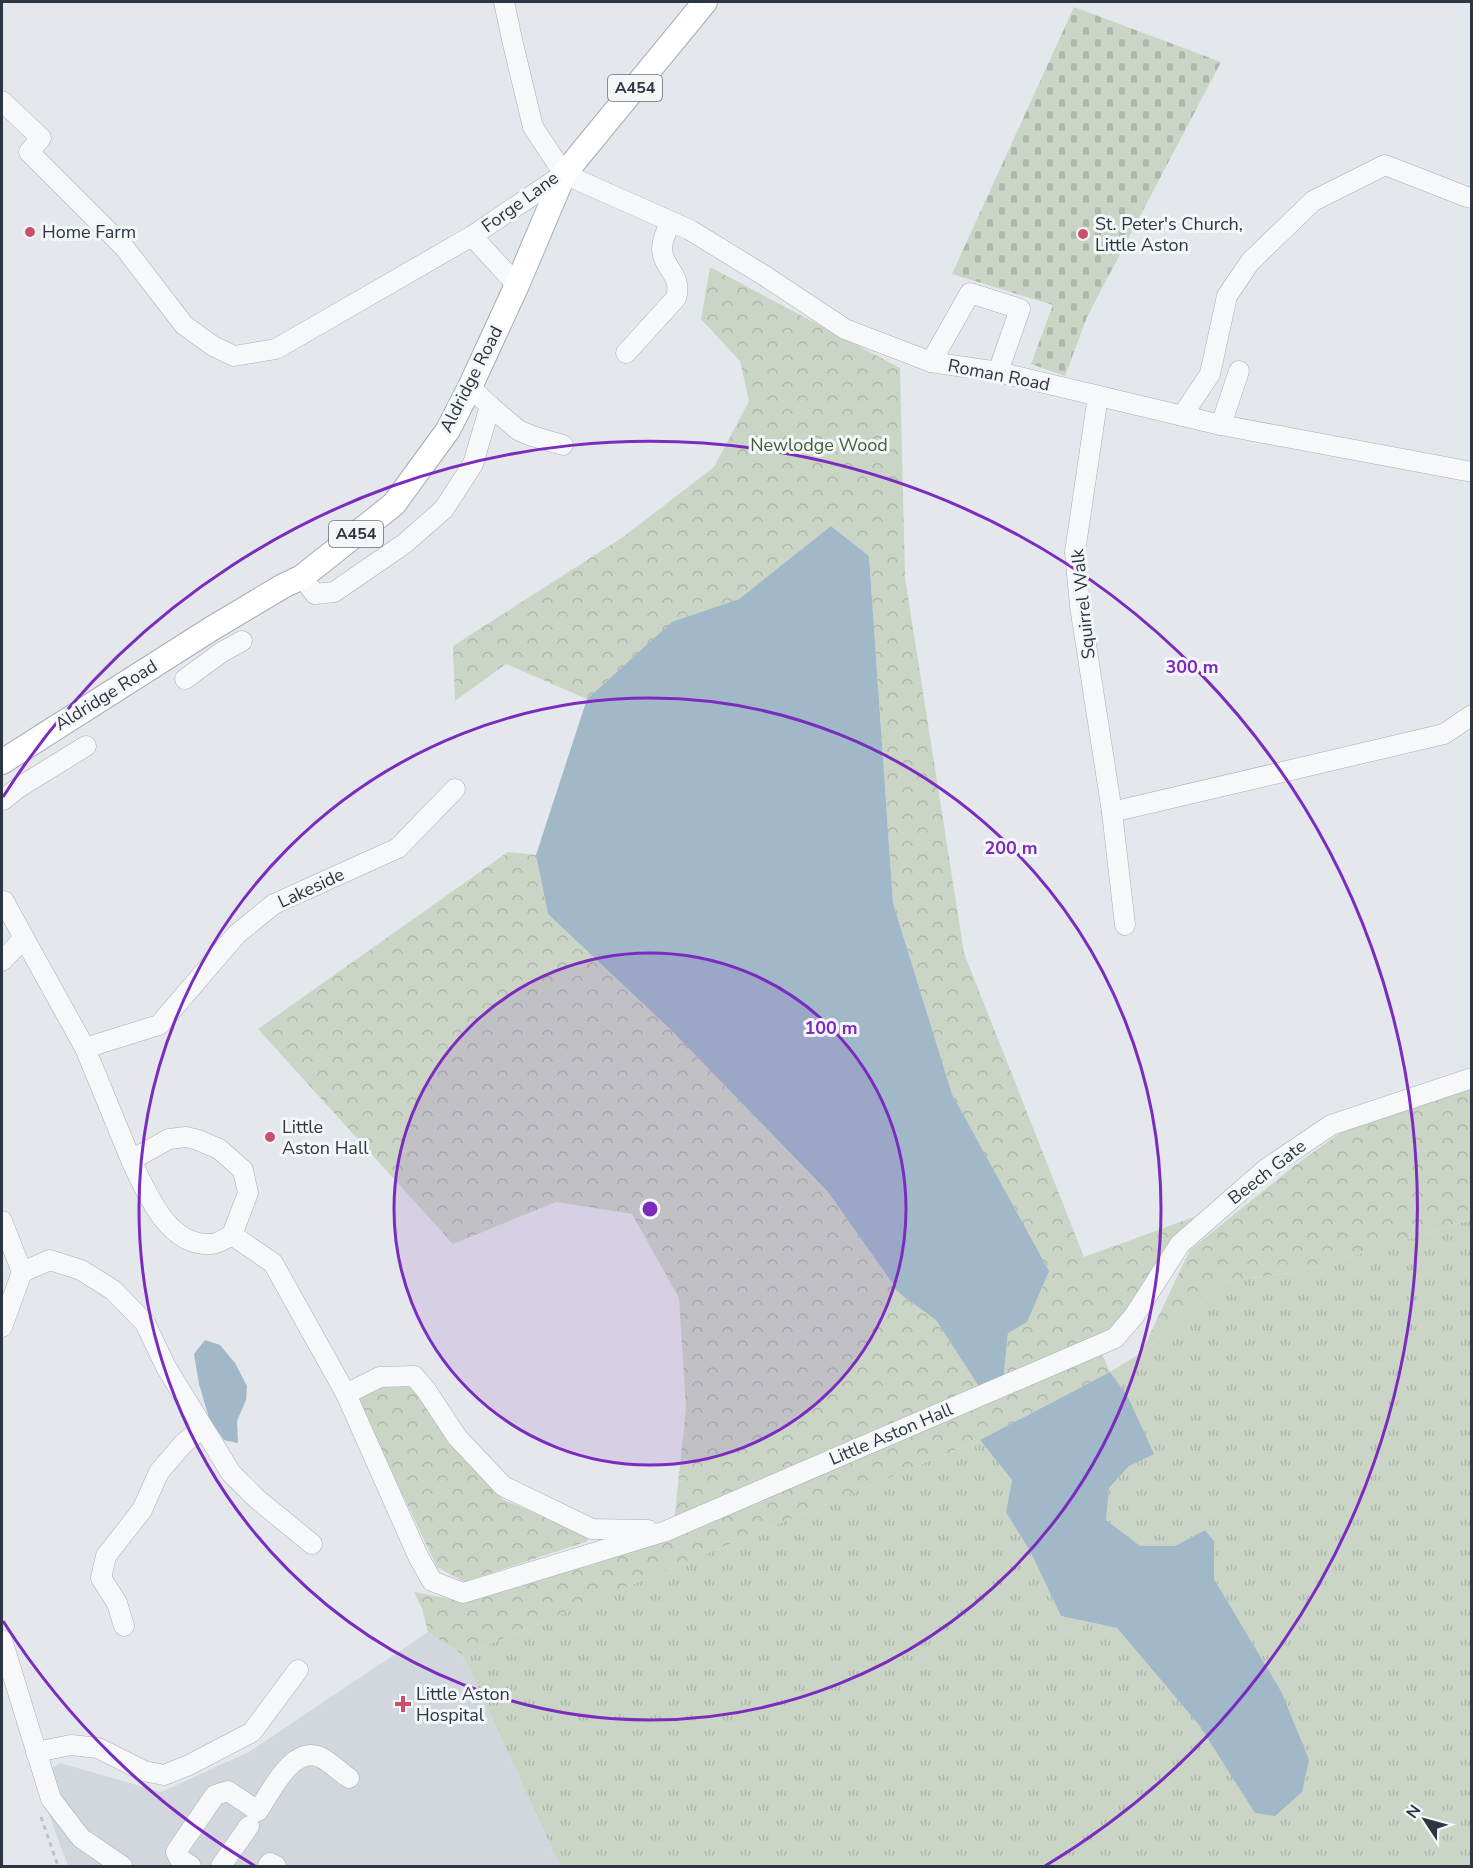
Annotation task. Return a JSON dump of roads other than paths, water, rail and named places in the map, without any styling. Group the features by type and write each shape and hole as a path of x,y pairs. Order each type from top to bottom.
{"main road":[{"name":"A454","path":"564,174 705,2"},
{"name":"Aldridge Road","path":"2,763 211,629 302,577 394,504 448,430 517,285 564,174"}],"street":[{"name":"Forge Lane","path":"504,2 533,128 564,174 472,236 517,285"},
{"path":"2,101 41,138 29,152 124,247 184,325 213,346 234,356 276,349 472,236"},
{"path":"1182,416 1210,374 1227,296 1250,261 1313,201 1385,165 1467,197"},
{"name":"Roman Road","path":"564,174 690,230 845,329 930,362 998,372 1221,425 1472,472"},
{"path":"626,353 676,298 679,290 678,282 664,258 662,248 664,236 671,222"},
{"path":"930,362 970,293 1020,309 998,372"},
{"path":"1221,425 1239,371"},
{"path":"470,387 518,430 563,445"},
{"name":"Squirrel Walk","path":"1098,396 1075,552 1080,606 1112,812 1125,925"},
{"path":"302,577 315,594 334,592 404,544 444,509 473,464 490,406"},
{"path":"211,629 222,652"},
{"name":"Aldridge Road","path":"185,679 222,652 242,641"},
{"path":"1112,812 1444,734 1472,715"},
{"path":"3,800 18,788 86,746"},
{"path":"2,763 18,788"},
{"name":"Lakeside","path":"85,1048 159,1025 237,934 274,904 398,849 456,789"},
{"path":"2,901 85,1048 131,1160 153,1205 173,1230 187,1240 212,1244 232,1235 248,1193 243,1170 219,1149 186,1137 169,1139 131,1160"},
{"path":"2,961 24,938"},
{"name":"Beech Gate","path":"1115,1338 1134,1316 1180,1244 1266,1169 1331,1125 1472,1078"},
{"path":"2,1221 22,1272 2,1327"},
{"name":"Little Aston Hall","path":"232,1235 273,1263 346,1394 418,1556 432,1581 463,1593 666,1531 1115,1338"},
{"path":"22,1272 50,1260 81,1270 113,1290 145,1323 166,1367 231,1473 257,1499 312,1544"},
{"name":"Little Aston Hall","path":"346,1394 380,1377 414,1376 457,1437 503,1485 592,1529 666,1531"},
{"path":"124,1626 117,1603 101,1578 106,1557 142,1510 159,1472 183,1444 202,1428"},
{"path":"2,1640 51,1799 81,1838 122,1866"},
{"path":"36,1752 71,1745 98,1748 144,1771 164,1775 189,1765 252,1732 298,1670"},
{"path":"191,1866 179,1858 176,1852 215,1795 228,1791 258,1811 291,1762 302,1756 313,1755 321,1758 349,1778"},
{"path":"221,1866 249,1826"},
{"path":"268,1866 270,1863 276,1866"}],"water":[{"path":"831,526 869,556 893,903 952,1094 1049,1271 1027,1322 1008,1333 1003,1382 983,1393 936,1320 900,1294 828,1192 673,1032 548,914 536,855 587,699 672,622 739,599"},
{"path":"205,1340 220,1345 235,1363 247,1386 246,1400 237,1421 238,1443 224,1440 209,1418 199,1384 194,1354"},
{"path":"1110,1372 1127,1395 1154,1454 1129,1466 1109,1488 1106,1520 1140,1546 1175,1546 1205,1530 1214,1541 1214,1579 1281,1691 1309,1760 1302,1792 1275,1816 1255,1813 1199,1725 1117,1628 1061,1616 1031,1553 1006,1512 1012,1480 980,1440"}],"place":[{"name":"Home Farm","path":"30,232"},
{"name":"St. Peter's Church, Little Aston","path":"1083,234"},
{"name":"Little Aston Hall","path":"270,1137"},
{"name":"Little Aston Hospital","path":"403,1704"}],"park label":[{"name":"Newlodge Wood","path":"819,445"}]}
